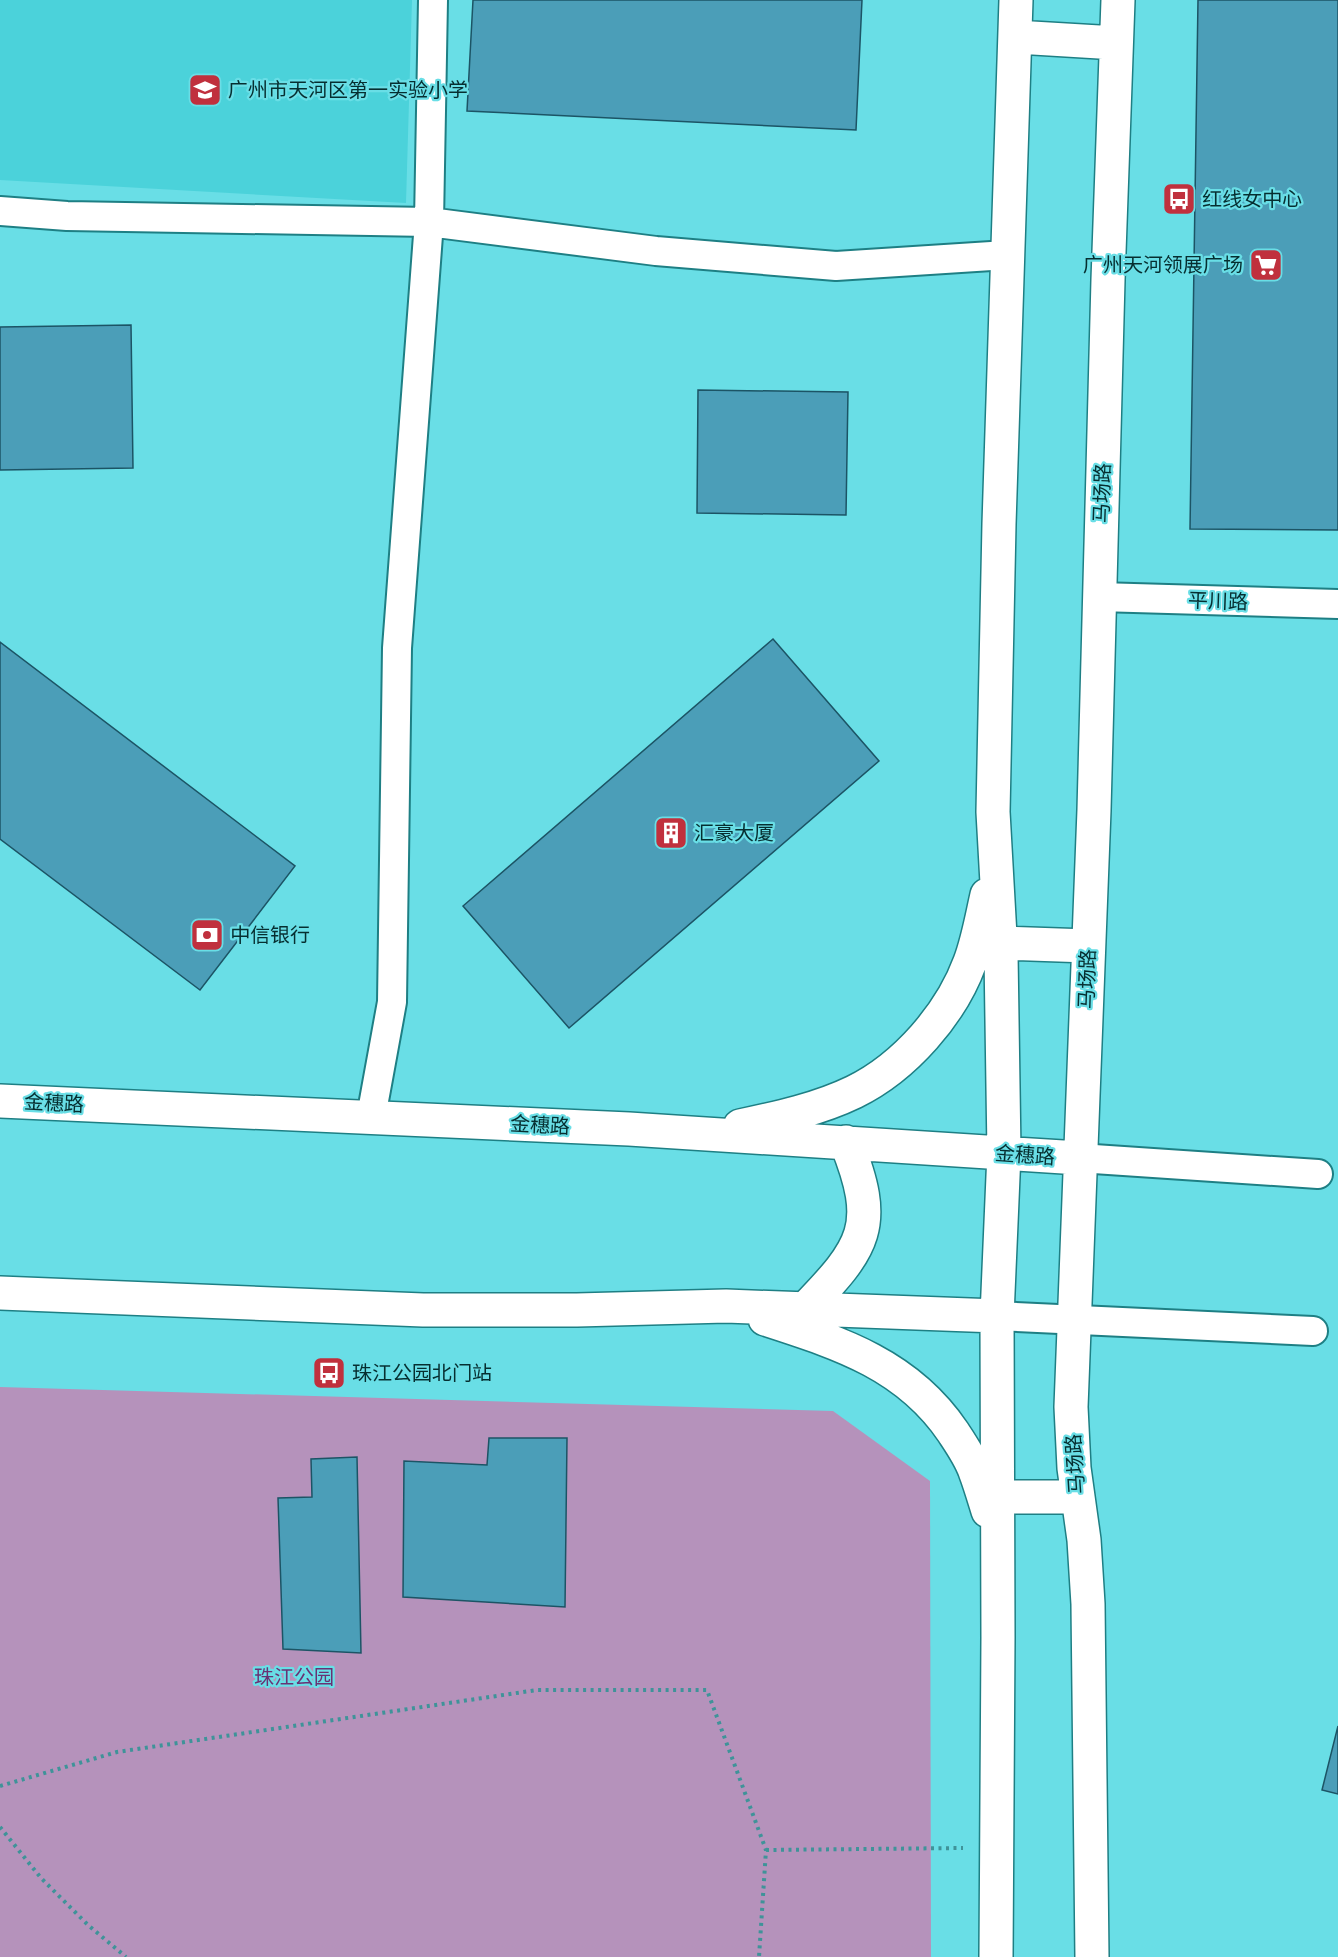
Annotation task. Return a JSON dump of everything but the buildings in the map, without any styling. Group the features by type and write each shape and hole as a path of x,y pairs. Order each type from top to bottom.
{"main road":[{"path":"996,1957 997,1316 1004,1153 1000,943 993,812 1016,0"},
{"name":"马场路","path":"1092,1957 1088,1604 1071,1407 1118,0"},
{"path":"1015,37 1116,43"},
{"path":"709,1133 813,1107 854,1092 887,1071 908,1052 931,1028 959,986 970,961 996,862"},
{"path":"1000,943 1088,946"},
{"name":"金穗路","path":"0,1101 709,1133 1079,1158"},
{"path":"805,1309 848,1262 861,1239 864,1213 862,1188 846,1142"},
{"path":"0,1293 423,1310 726,1306 997,1316"},
{"path":"726,1306 835,1342 883,1365 913,1387 940,1414 961,1444 975,1470 998,1543"},
{"path":"998,1497 1077,1497"}],"street":[{"path":"371,1117 392,1002 397,648 429,222 433,0"},
{"path":"0,211 68,216 429,222 656,251 836,266 1007,255"},
{"name":"平川路","path":"1099,597 1338,604"},
{"path":"1079,1158 1318,1174"},
{"path":"997,1316 1313,1331"}],"path":[{"path":"0,1786 117,1752 537,1690 707,1690 766,1850 759,1957"},
{"path":"0,1827 41,1878 88,1925 126,1957"},
{"path":"766,1850 997,1848"}],"shaded area":[{"name":"广州市天河区第一实验小学","path":"0,0 412,0 406,203 0,180"}],"green space":[{"name":"珠江公园","path":"0,1387 833,1411 930,1481 931,1957 0,1957"}],"place":[{"name":"广州市天河区第一实验小学","path":"205,90"},
{"name":"红线女中心","path":"1179,199"},
{"name":"广州天河领展广场","path":"1266,265"},
{"name":"汇豪大厦","path":"671,833"},
{"name":"中信银行","path":"207,935"},
{"name":"珠江公园北门站","path":"329,1373"}]}
